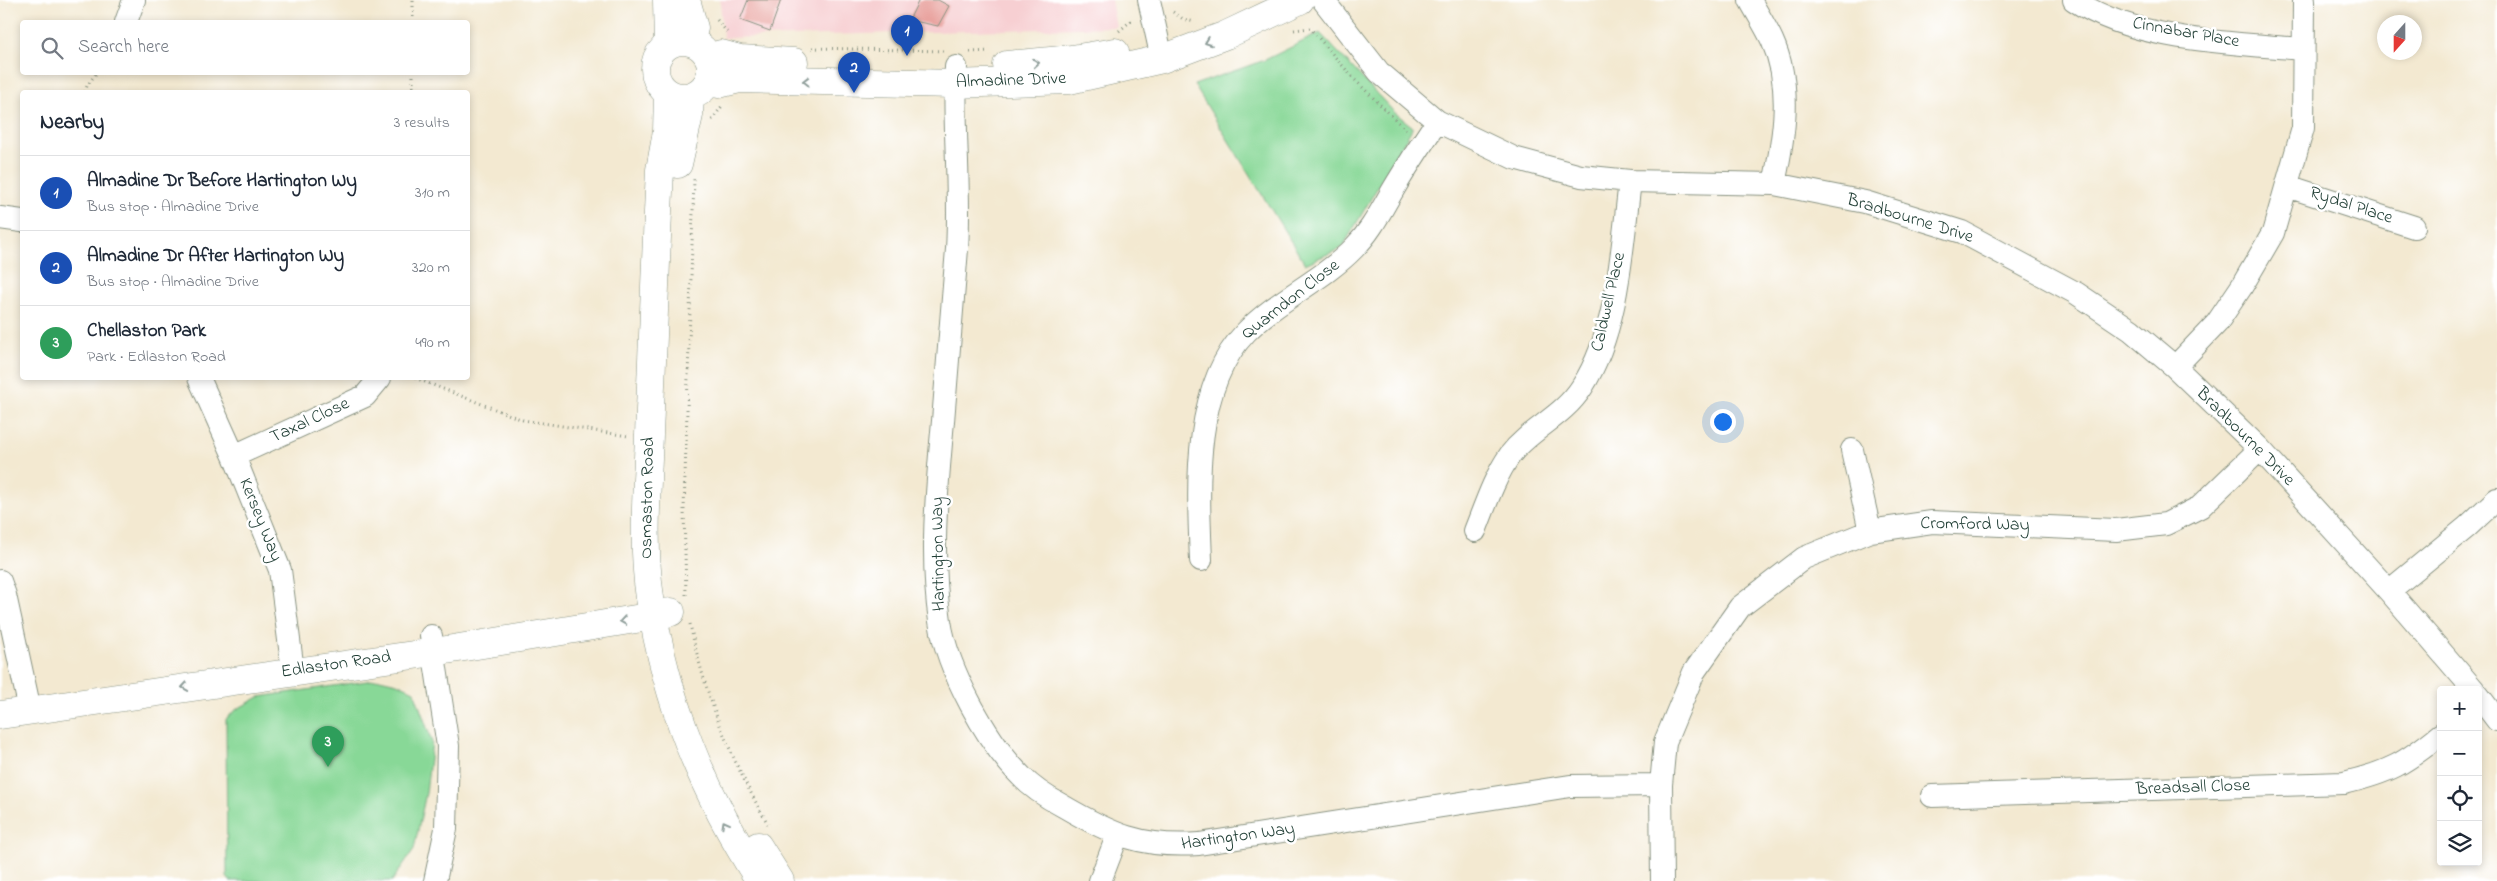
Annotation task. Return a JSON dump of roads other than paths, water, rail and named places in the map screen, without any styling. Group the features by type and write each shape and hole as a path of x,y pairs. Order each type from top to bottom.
{"street":[{"path":"127,20 134,0"},
{"name":"Osmaston Road","path":"667,0 689,69 667,132 660,170 646,520 670,608 691,700 730,796 780,881"},
{"name":"Osmaston Road","path":"686,0 694,28 689,69 689,115 675,182 664,517 670,608 670,690 694,763 725,824 760,881"},
{"name":"Almadine Drive","path":"1160,50 1269,0"},
{"name":"Almadine Drive","path":"689,69 720,84 740,69 956,64 1069,80 1160,50 1226,36 1300,0"},
{"name":"Bradbourne Drive","path":"1322,0 1379,72 1437,121 1514,158 1581,176 1630,181 1774,184 1865,202 1962,232 2076,293 2131,330 2175,367 2260,448 2389,591 2469,686"},
{"path":"1750,0 1773,41 1781,69 1786,105 1783,142 1774,184"},
{"name":"Cinnabar Place","path":"2074,0 2092,12 2139,28 2212,41 2303,48"},
{"path":"2175,367 2217,324 2242,286 2272,233 2303,128 2304,0"},
{"path":"1150,7 1160,50"},
{"name":"Hartington Way","path":"956,64 959,223 937,485 936,577 940,624 953,663 973,710 998,748 1021,777 1048,798 1086,820 1144,843 1170,846 1198,844 1570,786 1661,785"},
{"name":"Quarndon Close","path":"1201,560 1199,505 1201,455 1208,410 1222,362 1247,332 1270,312 1340,262 1373,228 1395,186 1437,121"},
{"name":"Caldwell Place","path":"1475,531 1498,478 1511,454 1567,408 1583,386 1597,358 1608,323 1619,275 1630,181"},
{"name":"Rydal Place","path":"2287,186 2414,227"},
{"path":"0,218 20,221"},
{"name":"Kersey Way","path":"200,380 234,456 280,570 292,662"},
{"name":"Taxal Close","path":"234,456 365,396 378,380"},
{"name":"Cromford Way","path":"1662,881 1661,785 1665,742 1694,672 1740,607 1804,558 1870,531 1932,522 2116,530 2166,524 2200,507 2260,448"},
{"path":"1852,450 1870,531"},
{"path":"2389,591 2467,527 2497,499"},
{"path":"0,581 18,700"},
{"name":"Edlaston Road","path":"0,714 18,700 432,644 670,608"},
{"path":"432,644 448,746 446,829 435,881"},
{"name":"Bradbourne Drive","path":"2482,702 2497,720"},
{"name":"Breadsall Close","path":"1932,796 2344,783 2380,775 2409,760 2437,737"},
{"path":"1100,881 1118,834"}],"place":[{"name":"Almadine Dr Before Hartington Wy","path":"907,56"},
{"name":"Almadine Dr After Hartington Wy","path":"854,93"},
{"name":"Chellaston Park","path":"328,767"}]}
